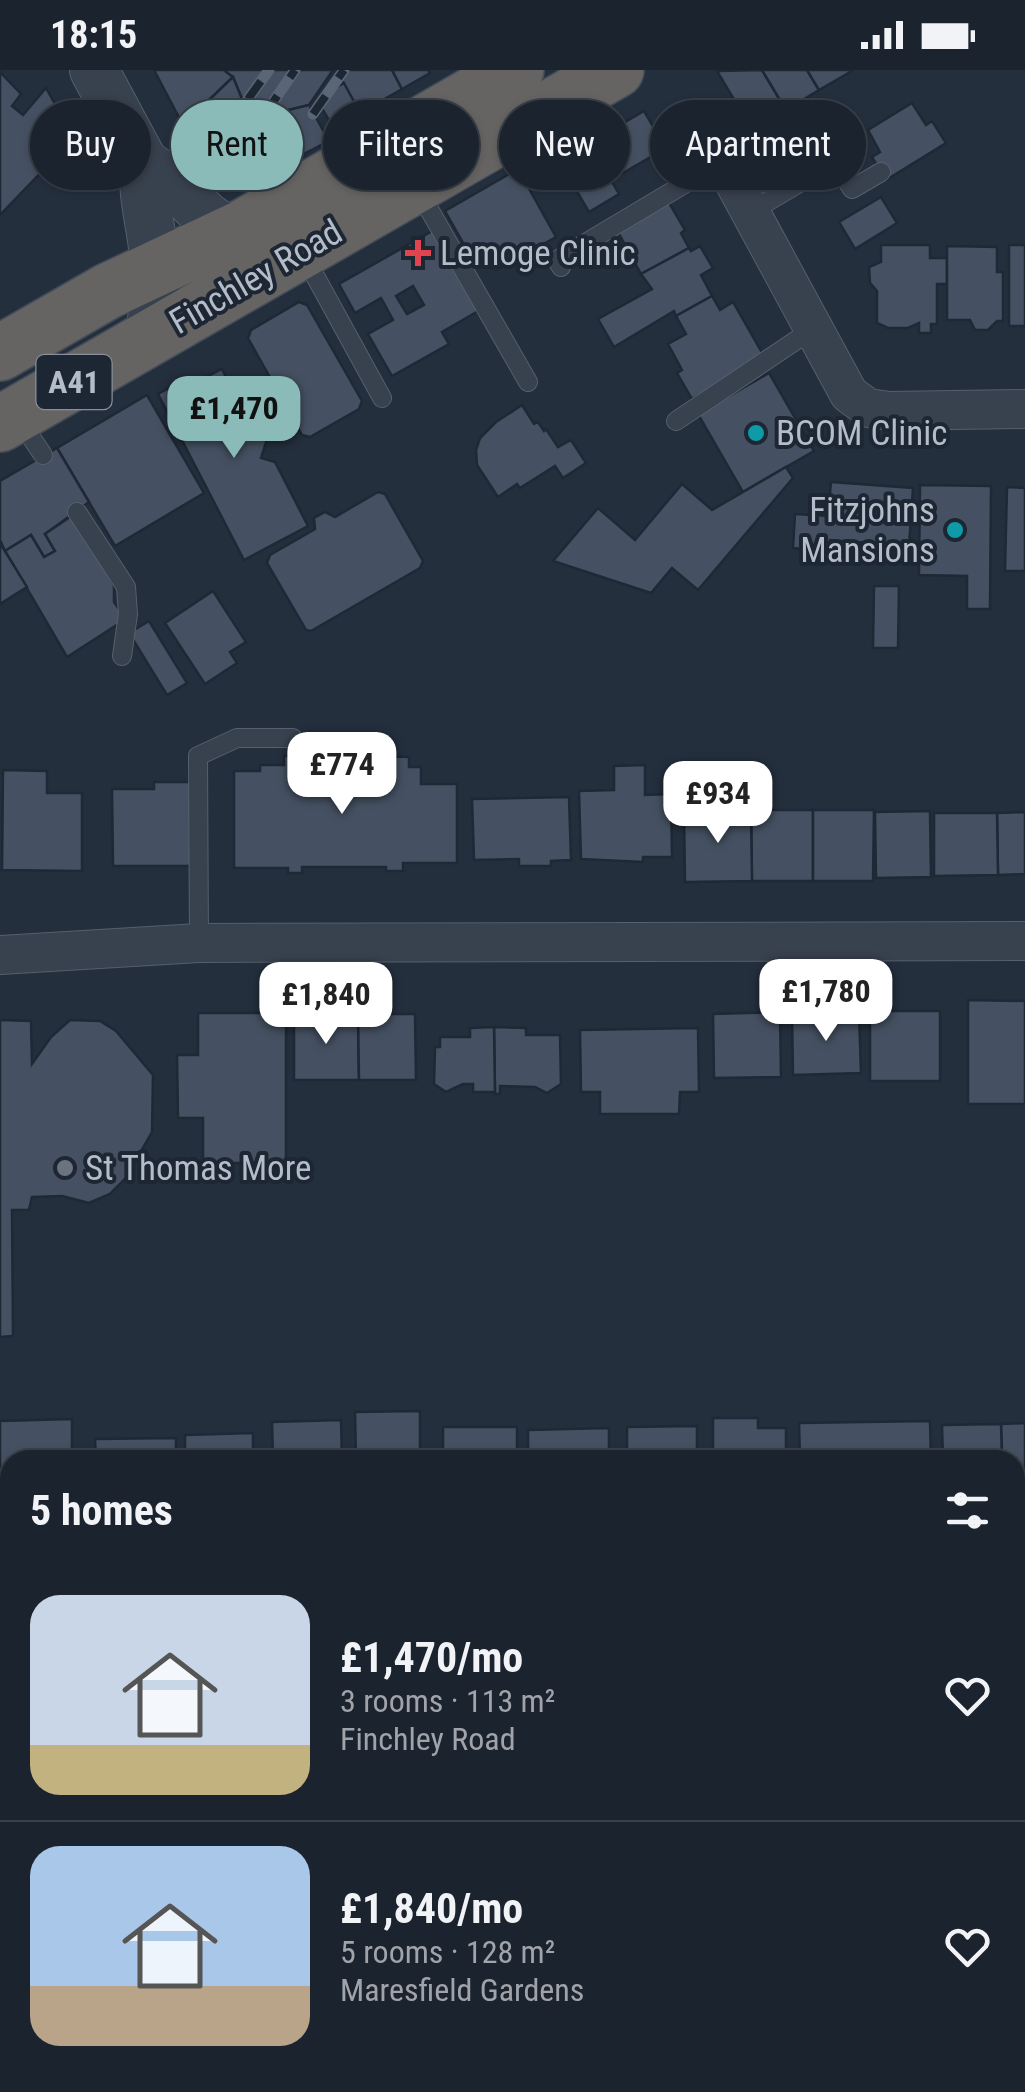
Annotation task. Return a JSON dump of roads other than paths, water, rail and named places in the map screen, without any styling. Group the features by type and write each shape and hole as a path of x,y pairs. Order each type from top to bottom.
{"highway":[{"name":"Finchley Road","path":"0,353 155,267 240,229 516,70"},
{"name":"Finchley Road","path":"479,148 616,70"},
{"name":"Finchley Road","path":"20,431 149,340 406,190"}],"street":[{"path":"94,70 110,100"},
{"path":"151,168 206,216 240,229"},
{"path":"142,190 155,267 149,340"},
{"path":"738,190 849,394 868,408 889,411 1025,409"},
{"path":"0,955 199,943 1025,942"}],"lane":[{"path":"750,212 835,162 852,190 881,172"},
{"path":"418,190 528,382"},
{"path":"561,267 557,260 656,190"},
{"path":"302,251 382,398"},
{"path":"676,421 813,329"},
{"path":"77,512 126,587 128,614 122,656"},
{"path":"199,943 198,756 237,738 293,738"}],"railway":[{"path":"248,99 269,70"},
{"path":"275,100 295,70"},
{"path":"313,114 344,70"}],"place":[{"name":"Lemoge Clinic","path":"418,253"},
{"name":"BCOM Clinic","path":"756,433"},
{"name":"Fitzjohns Mansions","path":"955,530"},
{"name":"St Thomas More","path":"65,1168"}]}
